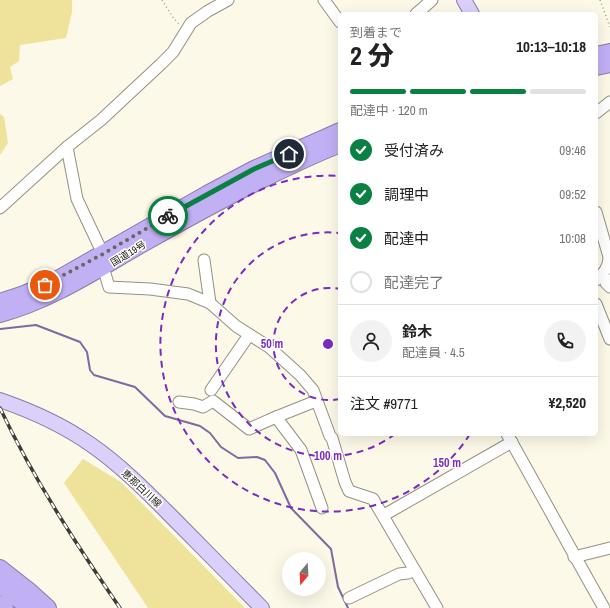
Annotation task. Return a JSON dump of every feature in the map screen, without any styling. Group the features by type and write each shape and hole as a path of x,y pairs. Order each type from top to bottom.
{"highway":[{"path":"598,55 610,52"},
{"path":"598,67 610,64"},
{"name":"国道19号","path":"0,314 51,296 167,216 254,169 338,144"},
{"name":"国道19号","path":"0,302 24,294 103,261"},
{"path":"0,568 48,608"},
{"path":"0,585 29,608"},
{"path":"0,604 5,608"}],"main road":[{"path":"464,0 471,12"},
{"name":"恵那白川線","path":"0,400 39,415 68,430 90,444 112,461 152,497 262,608"}],"street":[{"path":"0,208 161,64 173,52 191,23 208,11 228,0"},
{"path":"324,0 338,19"},
{"path":"418,12 432,0"},
{"path":"598,111 610,102"},
{"path":"67,147 78,199 103,261 109,287 150,289 188,294 210,303 236,326 269,348 300,375 313,390 316,401 332,438 349,491 373,499 384,515 437,608"},
{"path":"598,219 609,260 608,265 598,278"},
{"path":"204,260 210,303"},
{"path":"610,280 606,283 610,287"},
{"path":"598,309 610,339"},
{"path":"211,390 249,335"},
{"path":"179,402 203,407 213,401 249,429 316,401"},
{"path":"276,417 301,450 322,508"},
{"path":"384,515 510,438 531,474 574,557 604,608"},
{"path":"574,557 610,548"},
{"path":"348,598 399,574 408,574 414,570"}],"path":[{"path":"162,0 174,19 186,31"},
{"path":"600,0 610,27"}],"shaded area":[{"path":"0,0 72,0 72,12 66,38 20,45 19,61 10,67 13,79 0,86"},
{"path":"0,114 4,117 8,143 0,155"},
{"path":"83,459 121,482 245,608 148,608 64,483"}],"waterway":[{"path":"0,329 36,325 80,342 87,352 90,370 94,375 135,387 165,416 200,426 210,433 221,447 238,458 257,457 265,460 275,473 291,508 331,549 338,587 348,608"}],"railway":[{"path":"0,408 26,460 87,560 120,608"}],"way so far":[{"path":"45,285 103,254 168,216"}],"route":[{"path":"168,216 254,169 289,154"}]}
